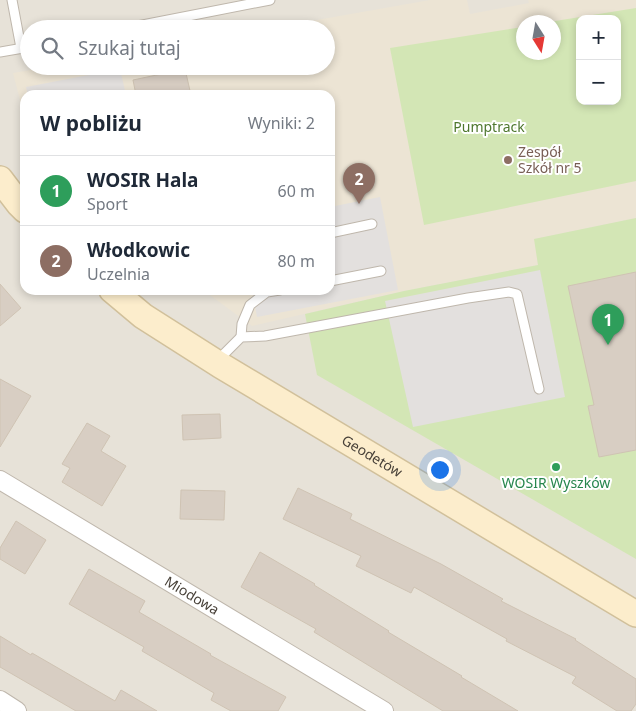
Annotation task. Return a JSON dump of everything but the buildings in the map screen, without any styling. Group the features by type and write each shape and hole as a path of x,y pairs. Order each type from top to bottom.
{"street":[{"path":"0,179 20,206"},
{"name":"Geodetów","path":"118,295 143,316 216,362 636,614"},
{"name":"Miodowa","path":"0,480 384,711"},
{"path":"0,700 17,711"}],"lane":[{"path":"12,0 20,29"},
{"path":"168,20 270,0"},
{"path":"0,52 20,48"},
{"path":"335,232 372,224"},
{"path":"335,280 381,271"},
{"path":"241,336 265,336 468,298 510,292 517,294 539,389"},
{"path":"216,362 241,336 242,324 247,311 257,295"}],"shaded area":[{"path":"0,0 636,0 636,711 0,711"},
{"name":"Zespół Szkół nr 5","path":"430,0 467,0 470,14 529,3 528,0 636,0 636,218 535,239 538,265 404,291 252,326 210,295 335,295 335,90 20,90 20,100 13,73 20,72 20,75 335,75 335,20 317,20"},
{"path":"89,75 121,75 125,90 27,90 26,87"},
{"path":"380,197 398,290 257,317 253,295 335,295 335,206"},
{"path":"540,270 565,397 413,427 385,301"}],"green space":[{"name":"Pumptrack","path":"636,8 636,181 424,225 390,48 516,28 516,60 561,60 561,20 576,18 576,105 621,105 621,15 592,15"},
{"name":"WOSIR Wyszków","path":"636,218 636,559 317,375 305,314 404,291 538,265 534,239"}],"place":[{"name":"Zespół Szkół nr 5","path":"508,160"},
{"name":"Włodkowic","path":"359,204"},
{"name":"WOSIR Hala","path":"608,345"},
{"name":"WOSIR Wyszków","path":"556,467"}]}
